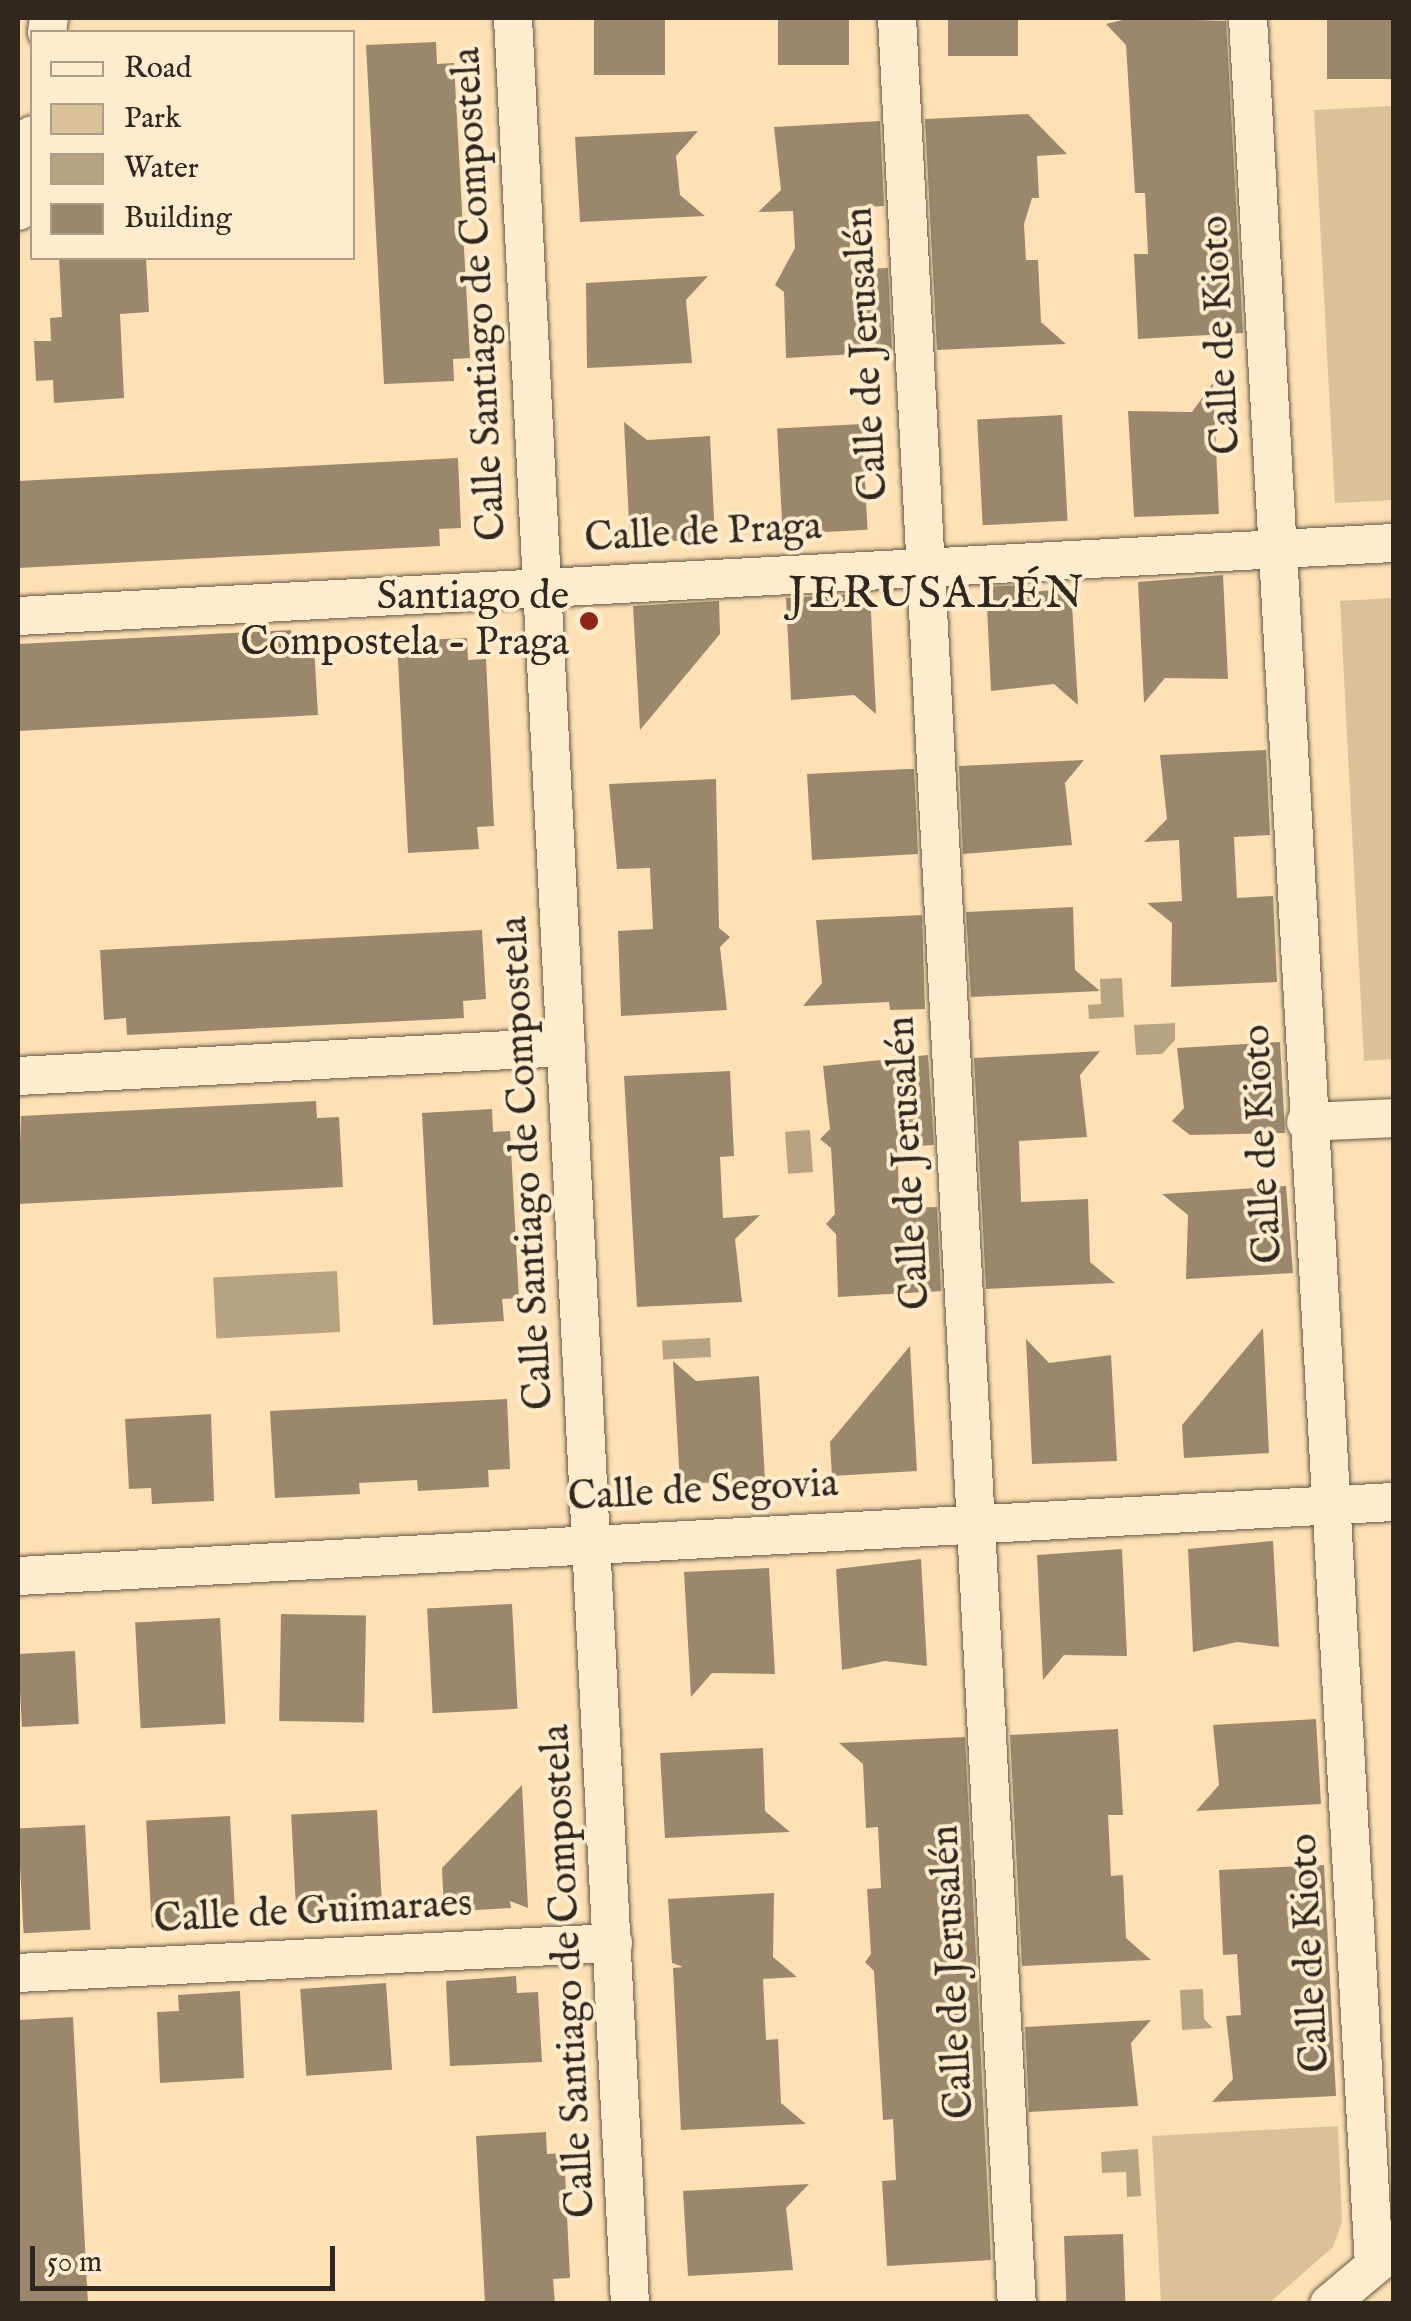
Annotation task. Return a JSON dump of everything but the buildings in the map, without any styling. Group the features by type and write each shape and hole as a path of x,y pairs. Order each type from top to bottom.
{"street":[{"name":"Calle Santiago de Compostela","path":"513,18 630,2304"},
{"name":"Calle de Jerusalén","path":"897,18 922,567 1016,2304"},
{"name":"Calle de Kioto","path":"1248,18 1281,548 1306,1122 1384,2258"},
{"path":"18,212 30,146"},
{"name":"Calle de Praga","path":"18,616 1394,542"},
{"path":"18,1076 566,1047"},
{"path":"1306,1122 1394,1118"},
{"name":"Calle de Segovia","path":"18,1576 594,1542 1394,1502"},
{"name":"Calle de Guimaraes","path":"18,1973 614,1943"},
{"path":"1329,2304 1384,2258"}],"green space":[{"path":"1393,106 1393,500 1335,503 1314,110"},
{"path":"1393,598 1393,1059 1364,1061 1340,601"},
{"path":"1338,2126 1342,2222 1333,2247 1269,2303 1161,2303 1152,2136"}],"water":[{"path":"1122,978 1124,1017 1089,1019 1088,1005 1101,1004 1100,979"},
{"path":"1175,1023 1175,1040 1162,1054 1136,1055 1134,1025"},
{"path":"810,1130 813,1172 788,1174 785,1132"},
{"path":"337,1271 340,1332 216,1338 213,1277"},
{"path":"710,1338 711,1357 663,1359 662,1341"},
{"path":"1203,1989 1204,2019 1213,2028 1182,2030 1180,1990"},
{"path":"1138,2149 1141,2196 1127,2197 1126,2172 1102,2173 1101,2152"}],"place":[{"name":"Santiago de Compostela - Praga","path":"589,621"}],"district":[{"name":"JERUSALÉN","path":"937,595"}]}
